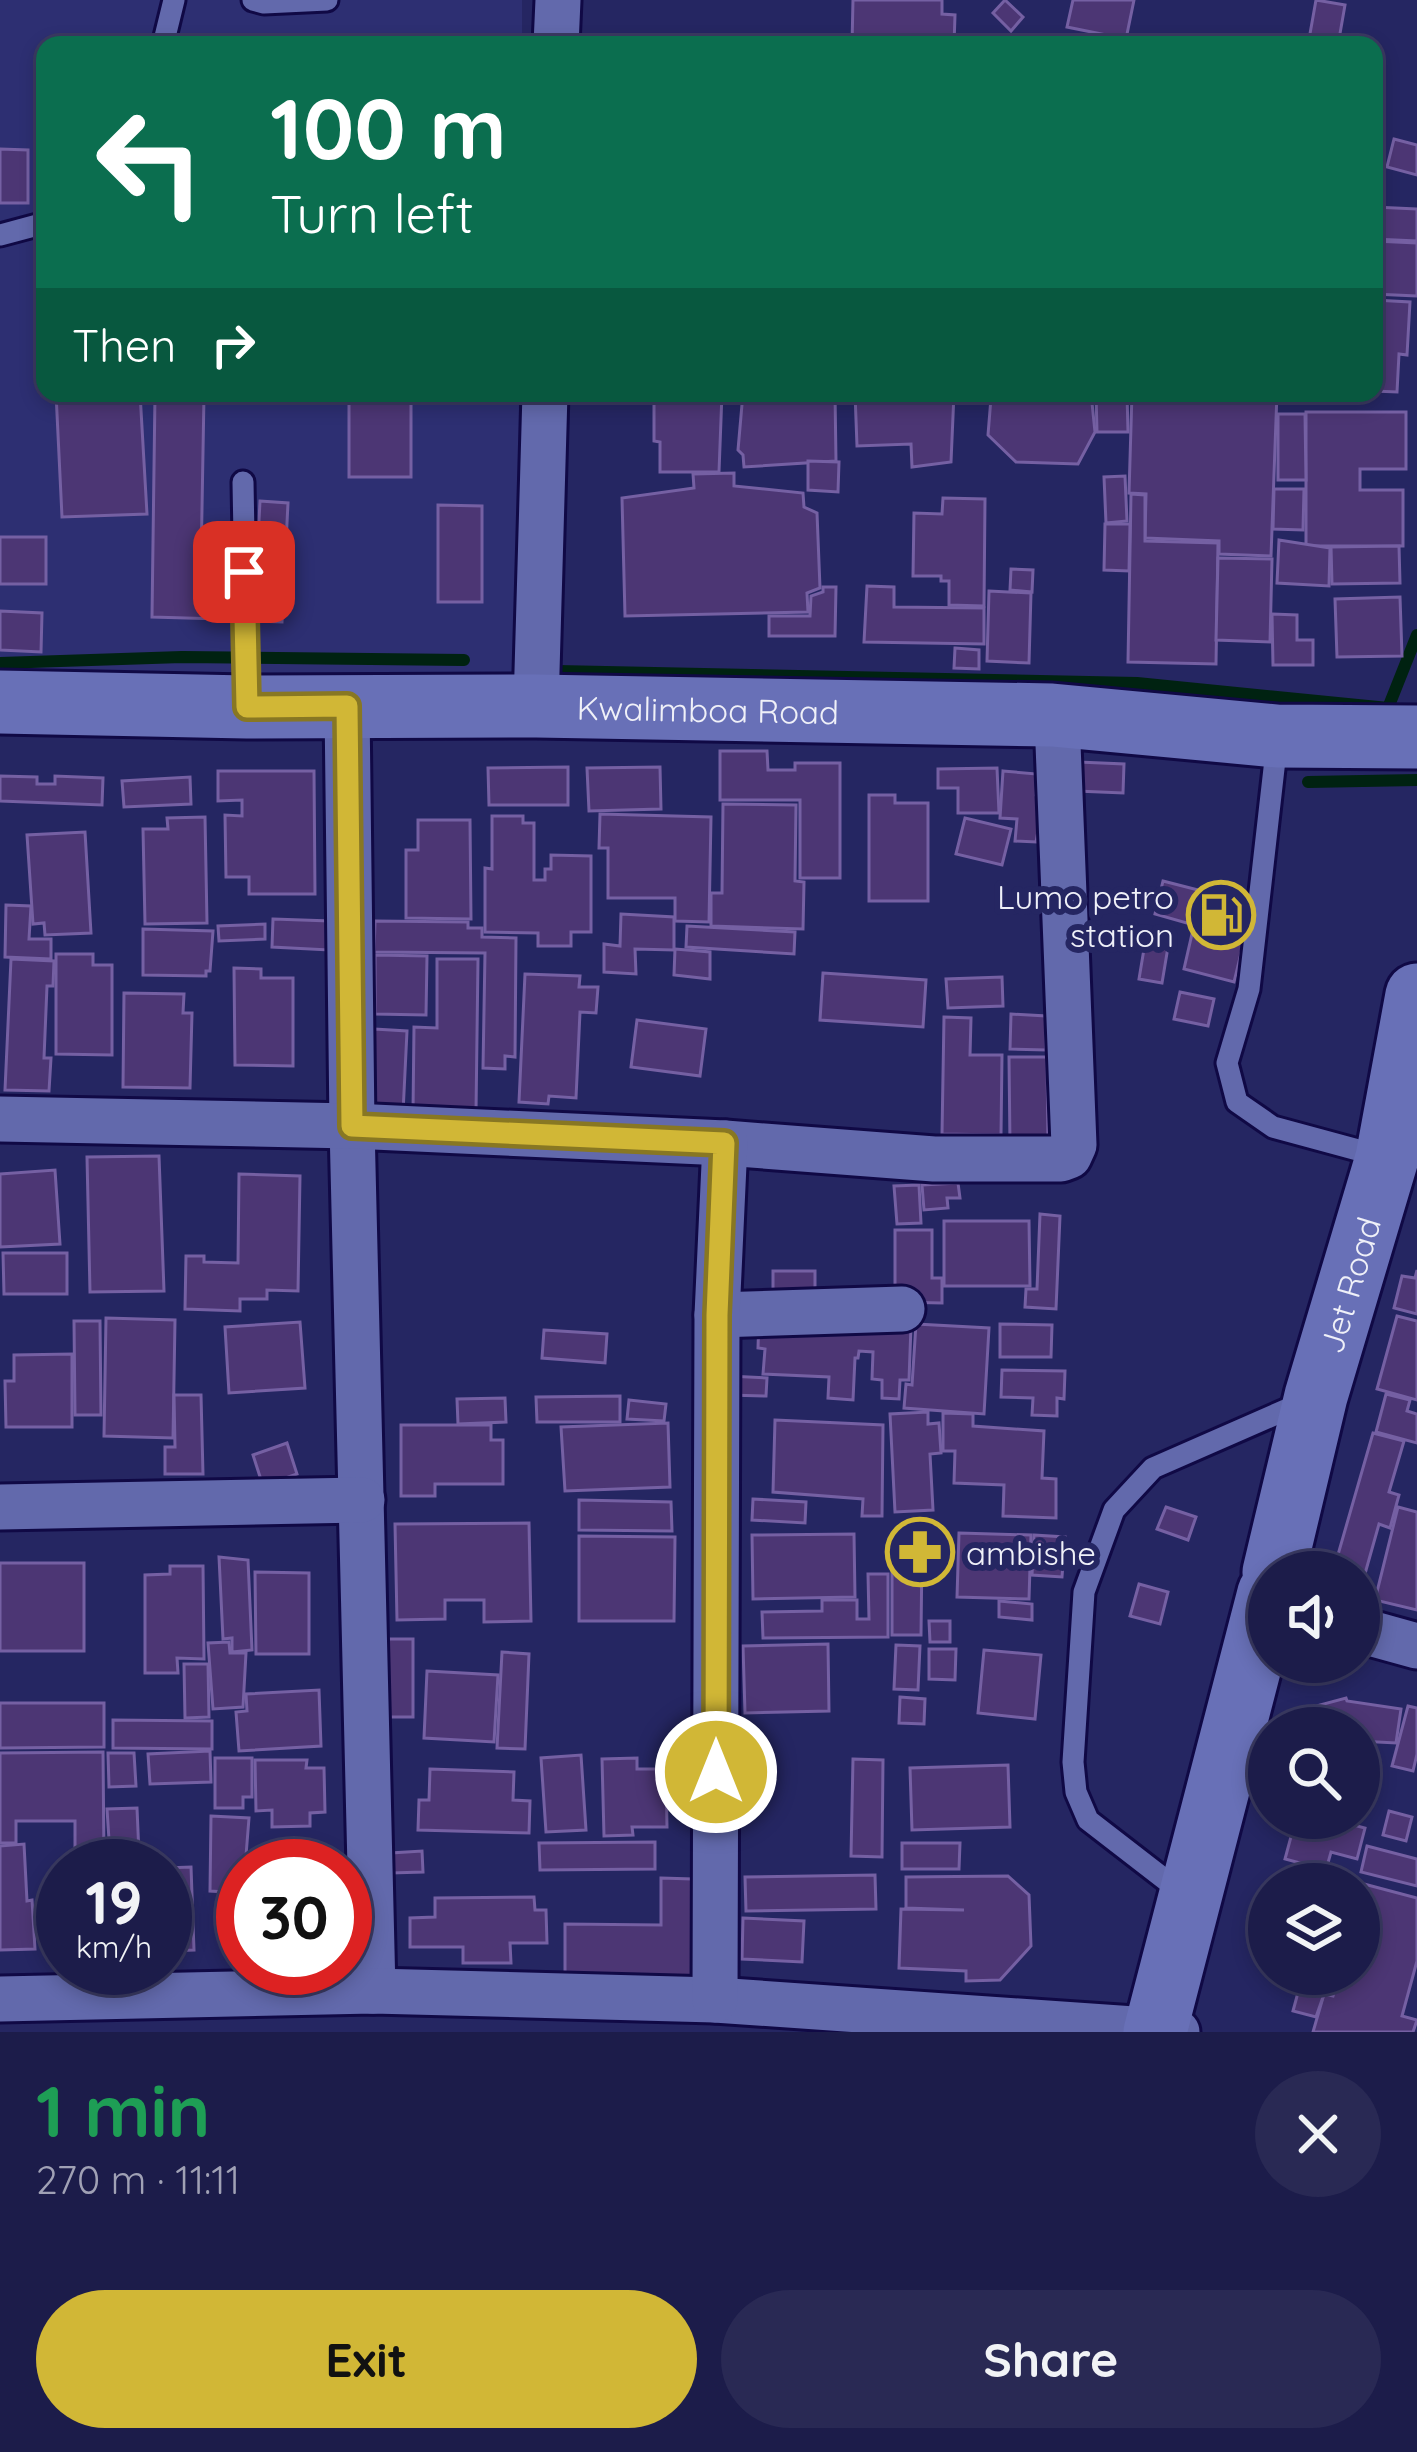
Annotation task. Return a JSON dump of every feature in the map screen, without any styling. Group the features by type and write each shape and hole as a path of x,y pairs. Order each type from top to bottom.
{"street":[{"path":"556,36 558,0"},
{"path":"536,706 545,402"},
{"name":"Kwalimboa Road","path":"0,702 1052,715 1277,736 1417,737"},
{"path":"347,706 352,1126 374,1991"},
{"path":"0,1119 352,1126 724,1143 934,1159 1061,1159 1074,1150 1058,744 1052,715"},
{"name":"Jet Road","path":"1280,1551 1316,1396 1402,1162 1417,994"},
{"path":"715,2000 717,1315 724,1143"},
{"path":"717,1315 902,1309"},
{"path":"0,1508 362,1500"},
{"path":"1380,1636 1417,1646"},
{"name":"Jet Road","path":"1163,2031 1190,1899 1248,1677"},
{"path":"0,1999 374,1991 715,2000 1163,2031"}],"lane":[{"path":"165,36 174,0"},
{"path":"253,0 327,0"},
{"path":"0,235 36,225"},
{"path":"243,482 247,707"},
{"path":"1277,736 1252,968 1227,1063 1237,1102 1273,1127 1402,1162"},
{"path":"1190,1899 1088,1820 1076,1792 1073,1762 1084,1592 1114,1510 1153,1468 1316,1396"}],"shaded area":[{"path":"0,0 522,0 522,36 36,36 36,402 519,402 517,686 0,683"}],"building":[{"path":"853,0 942,0 942,14 955,15 954,36 852,36"},
{"path":"1005,0 1023,17 1011,31 993,13"},
{"path":"1073,0 1134,0 1127,36 1067,27"},
{"path":"1316,0 1345,5 1340,36 1310,36"},
{"path":"1394,139 1417,145 1417,175 1387,167"},
{"path":"0,149 28,150 28,203 0,203"},
{"path":"1383,207 1417,209 1417,241 1383,239"},
{"path":"1383,241 1417,243 1417,296 1383,294"},
{"path":"1383,300 1410,302 1407,355 1399,354 1397,392 1383,391"},
{"path":"56,402 141,402 147,514 62,517"},
{"path":"155,402 204,402 201,565 221,565 220,619 152,617"},
{"path":"349,402 411,402 411,477 349,477"},
{"path":"654,402 722,402 719,472 660,472 660,442 654,441"},
{"path":"742,402 835,402 836,461 744,467 738,450"},
{"path":"855,402 954,402 951,462 912,467 911,444 857,446"},
{"path":"991,402 1092,402 1095,432 1078,464 1016,462 988,435"},
{"path":"1096,402 1127,402 1128,432 1097,432"},
{"path":"1132,402 1277,402 1271,556 1219,554 1219,541 1145,538 1146,494 1129,493"},
{"path":"1306,412 1406,412 1406,469 1360,469 1360,490 1403,490 1403,546 1306,546"},
{"path":"1278,414 1305,414 1306,480 1278,480"},
{"path":"808,461 839,462 838,492 808,490"},
{"path":"734,473 734,486 803,493 804,507 817,513 820,588 807,593 808,612 625,616 622,498 694,488 693,474"},
{"path":"1125,476 1127,521 1106,523 1104,477"},
{"path":"1274,489 1304,489 1303,530 1273,529"},
{"path":"1131,494 1145,495 1145,541 1218,543 1216,664 1128,662"},
{"path":"943,498 985,499 984,606 949,605 949,581 941,581 941,576 913,576 914,513 942,514"},
{"path":"260,501 288,503 282,622 254,621"},
{"path":"438,505 482,506 482,602 438,602"},
{"path":"1105,524 1130,524 1129,571 1104,570"},
{"path":"0,537 46,537 46,584 0,584"},
{"path":"1279,540 1330,548 1329,586 1277,583"},
{"path":"1399,546 1400,583 1332,584 1331,547"},
{"path":"1218,558 1272,559 1270,642 1216,640"},
{"path":"1011,569 1033,570 1032,592 1010,590"},
{"path":"867,586 894,587 894,607 984,608 984,644 864,642"},
{"path":"823,587 836,587 835,636 769,636 769,616 810,616 811,596 823,592"},
{"path":"989,591 1031,593 1029,663 987,661"},
{"path":"1400,597 1402,656 1337,657 1335,599"},
{"path":"0,611 42,613 41,652 0,650"},
{"path":"1272,614 1297,615 1297,640 1313,640 1313,665 1273,665"},
{"path":"955,648 979,650 979,669 954,668"},
{"path":"720,751 767,751 768,770 795,770 795,763 840,763 840,878 800,878 800,800 720,800"},
{"path":"1078,762 1124,764 1123,793 1077,791"},
{"path":"568,767 568,805 489,805 488,768"},
{"path":"660,767 661,809 589,811 587,768"},
{"path":"997,768 999,813 958,813 958,788 938,788 938,769"},
{"path":"218,771 314,771 315,894 249,894 249,877 226,877 225,815 242,816 242,800 218,801"},
{"path":"1003,771 1037,774 1036,795 1044,796 1052,832 1038,831 1036,842 1015,841 1017,819 1000,818"},
{"path":"0,776 37,777 37,784 55,784 55,776 103,778 102,805 0,801"},
{"path":"190,777 191,804 124,807 122,781"},
{"path":"869,795 895,795 895,803 928,803 928,901 869,901"},
{"path":"723,804 796,805 795,881 804,882 803,929 711,926 711,893 722,893"},
{"path":"600,814 711,817 709,922 675,921 675,898 608,898 608,848 599,848"},
{"path":"492,816 523,816 523,823 534,823 534,880 545,880 551,855 591,856 591,932 571,932 571,946 538,946 538,933 485,932 485,868 492,869"},
{"path":"205,817 207,923 145,924 143,829 168,829 167,818"},
{"path":"965,818 1011,829 1002,865 956,854"},
{"path":"418,820 470,820 471,919 406,918 406,850 418,850"},
{"path":"85,832 91,933 45,935 44,923 33,924 27,835"},
{"path":"1163,881 1253,904 1234,982 1184,969 1194,925 1155,914"},
{"path":"6,905 31,906 29,939 51,939 51,959 5,957"},
{"path":"621,914 674,917 674,950 635,949 636,974 604,972 604,944 620,946"},
{"path":"273,919 330,921 329,950 272,947"},
{"path":"375,921 468,922 468,928 482,928 482,937 516,938 515,1057 505,1056 505,1069 483,1068 485,953 374,952"},
{"path":"265,924 265,939 219,941 218,926"},
{"path":"687,926 795,932 794,954 686,947"},
{"path":"143,929 213,931 210,971 206,976 143,975"},
{"path":"1145,943 1168,947 1162,983 1139,979"},
{"path":"675,949 710,952 710,979 674,975"},
{"path":"56,954 93,954 93,965 112,965 112,1055 56,1054"},
{"path":"375,955 427,956 426,1015 375,1014"},
{"path":"11,959 54,961 53,986 47,986 44,1058 51,1058 49,1091 5,1090"},
{"path":"437,959 478,959 476,1112 413,1112 414,1027 437,1028"},
{"path":"234,968 261,969 261,978 293,978 293,1066 235,1065"},
{"path":"823,973 926,980 923,1027 820,1020"},
{"path":"525,974 580,976 579,987 598,987 596,1013 580,1012 576,1098 549,1096 548,1104 519,1102"},
{"path":"1002,977 1003,1006 948,1008 946,979"},
{"path":"1180,992 1214,999 1208,1026 1174,1019"},
{"path":"124,993 184,994 183,1013 192,1013 190,1088 123,1087"},
{"path":"1011,1014 1046,1016 1046,1050 1010,1049"},
{"path":"944,1017 971,1018 970,1055 1002,1055 1001,1135 942,1134"},
{"path":"637,1020 706,1029 700,1076 631,1067"},
{"path":"374,1029 407,1031 403,1113 371,1112"},
{"path":"1009,1057 1047,1057 1048,1146 1010,1145"},
{"path":"159,1156 164,1291 90,1292 87,1157"},
{"path":"55,1170 60,1244 0,1247 0,1174"},
{"path":"239,1174 300,1176 298,1291 267,1290 267,1299 240,1299 240,1311 185,1309 186,1256 238,1263"},
{"path":"958,1183 960,1198 947,1198 948,1208 924,1210 922,1185"},
{"path":"919,1185 921,1223 897,1224 894,1186"},
{"path":"1040,1214 1060,1216 1056,1309 1025,1307 1026,1289 1037,1289"},
{"path":"944,1221 1029,1221 1030,1286 944,1286"},
{"path":"895,1230 932,1230 932,1278 942,1278 942,1303 895,1302"},
{"path":"3,1253 67,1253 67,1294 4,1294"},
{"path":"1417,1270 1417,1314 1394,1308 1402,1276 1415,1278"},
{"path":"773,1271 815,1271 815,1301 773,1302"},
{"path":"1397,1316 1417,1321 1417,1400 1377,1389"},
{"path":"759,1317 911,1326 909,1380 900,1380 899,1399 882,1398 882,1380 872,1379 873,1352 859,1351 853,1400 828,1398 829,1377 763,1374 765,1349 758,1348"},
{"path":"106,1318 175,1320 173,1438 104,1436"},
{"path":"74,1321 100,1321 101,1415 75,1415"},
{"path":"300,1322 305,1388 229,1393 225,1327"},
{"path":"916,1324 989,1328 984,1414 904,1408 906,1384 912,1385"},
{"path":"1000,1324 1052,1325 1051,1357 1000,1357"},
{"path":"544,1330 607,1334 605,1363 542,1358"},
{"path":"72,1354 72,1427 6,1427 5,1381 14,1381 14,1355"},
{"path":"1002,1370 1065,1371 1064,1399 1057,1398 1057,1416 1032,1415 1033,1398 1001,1397"},
{"path":"728,1376 767,1378 766,1396 728,1395"},
{"path":"1386,1394 1410,1400 1407,1411 1417,1414 1417,1443 1376,1432"},
{"path":"174,1395 201,1395 203,1474 165,1474 165,1447 175,1447"},
{"path":"620,1396 620,1422 537,1422 536,1397"},
{"path":"505,1398 506,1422 458,1424 457,1399"},
{"path":"629,1400 666,1404 664,1421 627,1419"},
{"path":"928,1412 928,1424 939,1423 941,1453 930,1454 933,1510 895,1512 890,1414"},
{"path":"943,1413 973,1414 973,1426 1044,1431 1042,1478 1056,1479 1056,1518 1003,1516 1004,1485 954,1483 955,1451 943,1451"},
{"path":"775,1420 883,1425 882,1516 862,1516 863,1499 773,1492"},
{"path":"668,1423 670,1487 565,1491 561,1427"},
{"path":"401,1425 491,1425 491,1440 503,1440 503,1484 435,1484 435,1496 401,1496"},
{"path":"1373,1433 1404,1441 1389,1492 1399,1495 1390,1528 1379,1524 1371,1551 1339,1551"},
{"path":"287,1443 297,1474 263,1486 253,1455"},
{"path":"753,1499 806,1502 805,1523 752,1520"},
{"path":"579,1500 671,1502 672,1531 579,1530"},
{"path":"1166,1507 1196,1517 1188,1540 1157,1529"},
{"path":"1398,1507 1417,1512 1417,1610 1380,1601 1380,1580"},
{"path":"529,1523 531,1621 484,1622 484,1600 445,1600 445,1619 397,1620 395,1524"},
{"path":"959,1533 1031,1535 1029,1599 957,1597"},
{"path":"854,1534 855,1597 753,1599 752,1535"},
{"path":"1034,1535 1065,1537 1062,1577 1032,1575"},
{"path":"579,1536 675,1537 674,1621 579,1621"},
{"path":"892,1550 922,1551 921,1635 892,1635"},
{"path":"219,1557 248,1560 252,1650 232,1652 232,1638 223,1639"},
{"path":"0,1563 84,1563 84,1651 0,1651"},
{"path":"170,1566 203,1566 204,1659 177,1658 178,1673 145,1673 145,1575 170,1574"},
{"path":"255,1572 309,1573 309,1654 256,1654"},
{"path":"868,1574 888,1574 888,1637 763,1638 762,1612 822,1611 822,1600 857,1600 857,1619 869,1619"},
{"path":"1139,1584 1168,1592 1160,1624 1130,1616"},
{"path":"999,1601 1032,1604 1032,1620 999,1617"},
{"path":"929,1621 950,1621 950,1642 930,1642"},
{"path":"378,1639 413,1639 413,1717 378,1717"},
{"path":"229,1642 230,1653 246,1653 243,1707 213,1709 208,1643"},
{"path":"828,1644 829,1711 745,1713 743,1646"},
{"path":"896,1645 920,1646 918,1690 894,1689"},
{"path":"929,1649 956,1649 955,1680 929,1679"},
{"path":"984,1650 1041,1655 1035,1719 978,1713"},
{"path":"502,1652 529,1654 525,1749 497,1748"},
{"path":"184,1664 208,1664 209,1717 185,1718"},
{"path":"427,1671 498,1675 494,1742 424,1738"},
{"path":"319,1690 321,1746 239,1751 236,1712 247,1711 246,1694"},
{"path":"900,1697 925,1699 924,1724 899,1723"},
{"path":"1346,1698 1401,1709 1396,1743 1380,1742 1380,1707 1312,1707"},
{"path":"0,1703 104,1703 104,1747 0,1748"},
{"path":"1408,1706 1417,1708 1413,1771 1392,1766"},
{"path":"113,1720 212,1721 212,1749 113,1748"},
{"path":"210,1751 211,1782 150,1784 148,1754"},
{"path":"103,1752 104,1839 75,1839 75,1821 16,1821 16,1843 0,1843 0,1753"},
{"path":"108,1753 134,1753 136,1786 109,1787"},
{"path":"581,1755 586,1830 546,1832 541,1758"},
{"path":"215,1758 252,1758 252,1797 243,1797 243,1808 215,1808"},
{"path":"637,1758 637,1769 666,1769 667,1827 632,1827 633,1835 604,1836 602,1759"},
{"path":"853,1759 883,1760 882,1857 851,1856"},
{"path":"255,1760 307,1760 306,1768 324,1768 325,1812 310,1813 310,1826 272,1827 272,1810 256,1811"},
{"path":"1008,1765 1010,1827 912,1830 910,1768"},
{"path":"430,1769 514,1772 513,1800 530,1801 529,1833 418,1830 419,1800 429,1800"},
{"path":"137,1808 138,1839 109,1839 107,1809"},
{"path":"1389,1811 1412,1817 1406,1841 1383,1835"},
{"path":"211,1816 249,1818 247,1839 216,1839 216,1891 210,1891"},
{"path":"1290,1839 1362,1839 1357,1859 1331,1852 1328,1863 1285,1859"},
{"path":"655,1842 655,1869 540,1870 539,1843"},
{"path":"902,1843 960,1843 959,1869 902,1869"},
{"path":"24,1844 35,1949 0,1950 0,1846"},
{"path":"1367,1846 1417,1859 1417,1886 1380,1877 1380,1863 1363,1863"},
{"path":"422,1851 423,1872 391,1873 391,1853"},
{"path":"875,1875 876,1909 746,1911 745,1877"},
{"path":"1008,1876 1029,1895 1031,1946 1000,1980 966,1981 966,1971 899,1968 901,1909 964,1910 906,1908 906,1877"},
{"path":"661,1878 692,1879 692,1976 565,1975 565,1924 661,1925"},
{"path":"1380,1888 1417,1898 1417,1961 1402,2016 1417,2020 1413,2032 1313,2032 1324,1995 1380,1995"},
{"path":"534,1897 535,1910 546,1910 547,1943 510,1943 511,1963 463,1963 463,1947 410,1947 410,1918 435,1917 435,1898"},
{"path":"743,1918 804,1921 802,1962 742,1959"},
{"path":"1297,1995 1324,1995 1316,2017 1293,2011"}],"waterway":[{"path":"557,671 1137,683 1388,708 1417,635"},
{"path":"0,663 182,657 464,660"},
{"path":"1308,782 1417,780"}],"place":[{"name":"Lumo petro station","path":"1221,915"},
{"name":"ambishe","path":"920,1552"}],"route":[{"path":"244,572 247,707 347,706 352,1126 724,1143 717,1315 716,1772"}]}
